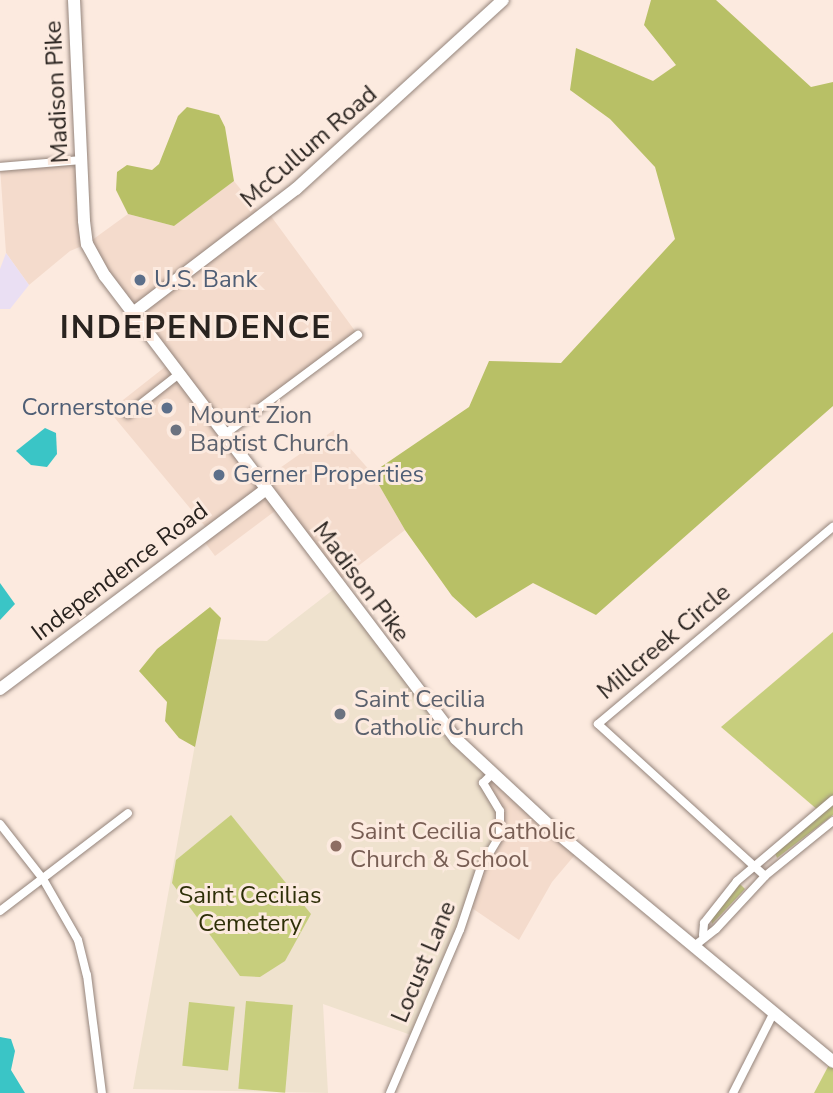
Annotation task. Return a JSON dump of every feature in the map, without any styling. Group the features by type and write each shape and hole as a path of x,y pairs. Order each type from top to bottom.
{"main road":[{"name":"Madison Pike","path":"74,0 81,160 88,244 133,313 431,709 492,774 693,947 833,1062"},
{"name":"McCullum Road","path":"133,313 296,189 503,0"},
{"name":"Independence Road","path":"0,690 266,489"}],"street":[{"path":"0,167 81,160"},
{"path":"225,434 358,335"},
{"path":"128,414 179,374"},
{"name":"Millcreek Circle","path":"765,876 598,724 833,527"},
{"name":"Locust Lane","path":"390,1093 460,930 481,867 500,835 500,811 483,783 492,774"},
{"path":"703,935 704,923 754,865 833,800"},
{"path":"0,911 128,813"},
{"path":"693,947 703,935 716,929 765,876 833,821"},
{"path":"0,824 43,879 78,940 87,975 102,1093"},
{"path":"733,1093 773,1014"}],"shaded area":[{"path":"81,160 88,243 128,214 174,226 234,181 262,216 268,212 358,335 229,431 260,482 334,430 372,473 405,530 336,583 279,508 215,556 201,537 209,531 109,411 170,363 87,244 70,251 29,285 6,253 0,167"},
{"path":"6,253 29,285 10,309 0,309 0,269"},
{"name":"Saint Cecilia Catholic Church & School","path":"338,586 492,774 483,783 503,821 414,1036 323,1004 328,1093 133,1089 214,639 267,641"},
{"path":"492,774 579,850 552,882 519,940 469,906 483,783"}],"green space":[{"path":"651,0 716,0 811,87 833,82 833,406 596,615 533,583 476,618 452,596 405,530 372,473 469,407 489,361 561,363 675,239 655,167 610,119 570,90 576,48 653,81 676,65 644,25"},
{"path":"187,107 219,115 225,127 234,181 174,226 128,214 116,190 117,172 127,165 152,170 159,164 178,116"},
{"path":"210,607 221,618 195,747 179,738 165,721 167,702 139,671 157,649"},
{"path":"833,632 833,800 819,811 721,727"},
{"path":"833,805 833,815 777,858 775,853"},
{"name":"Saint Cecilias Cemetery","path":"231,815 311,914 285,961 260,977 240,976 172,883 176,860"},
{"path":"739,883 745,889 712,924 711,919"},
{"path":"246,1001 293,1005 285,1093 238,1089"},
{"path":"189,1002 235,1007 228,1070 182,1066"},
{"path":"833,1059 833,1093 814,1093 831,1061"}],"water":[{"path":"45,428 56,433 57,454 47,467 31,465 16,451"},
{"path":"0,583 15,604 0,620"},
{"path":"0,1037 11,1039 15,1051 11,1070 25,1093 0,1093"}],"place":[{"name":"U.S. Bank","path":"140,280"},
{"name":"Cornerstone","path":"167,408"},
{"name":"Mount Zion Baptist Church","path":"176,430"},
{"name":"Gerner Properties","path":"219,475"},
{"name":"Saint Cecilia Catholic Church","path":"340,714"},
{"name":"Saint Cecilia Catholic Church & School","path":"336,846"}],"district":[{"name":"INDEPENDENCE","path":"196,328"}]}
